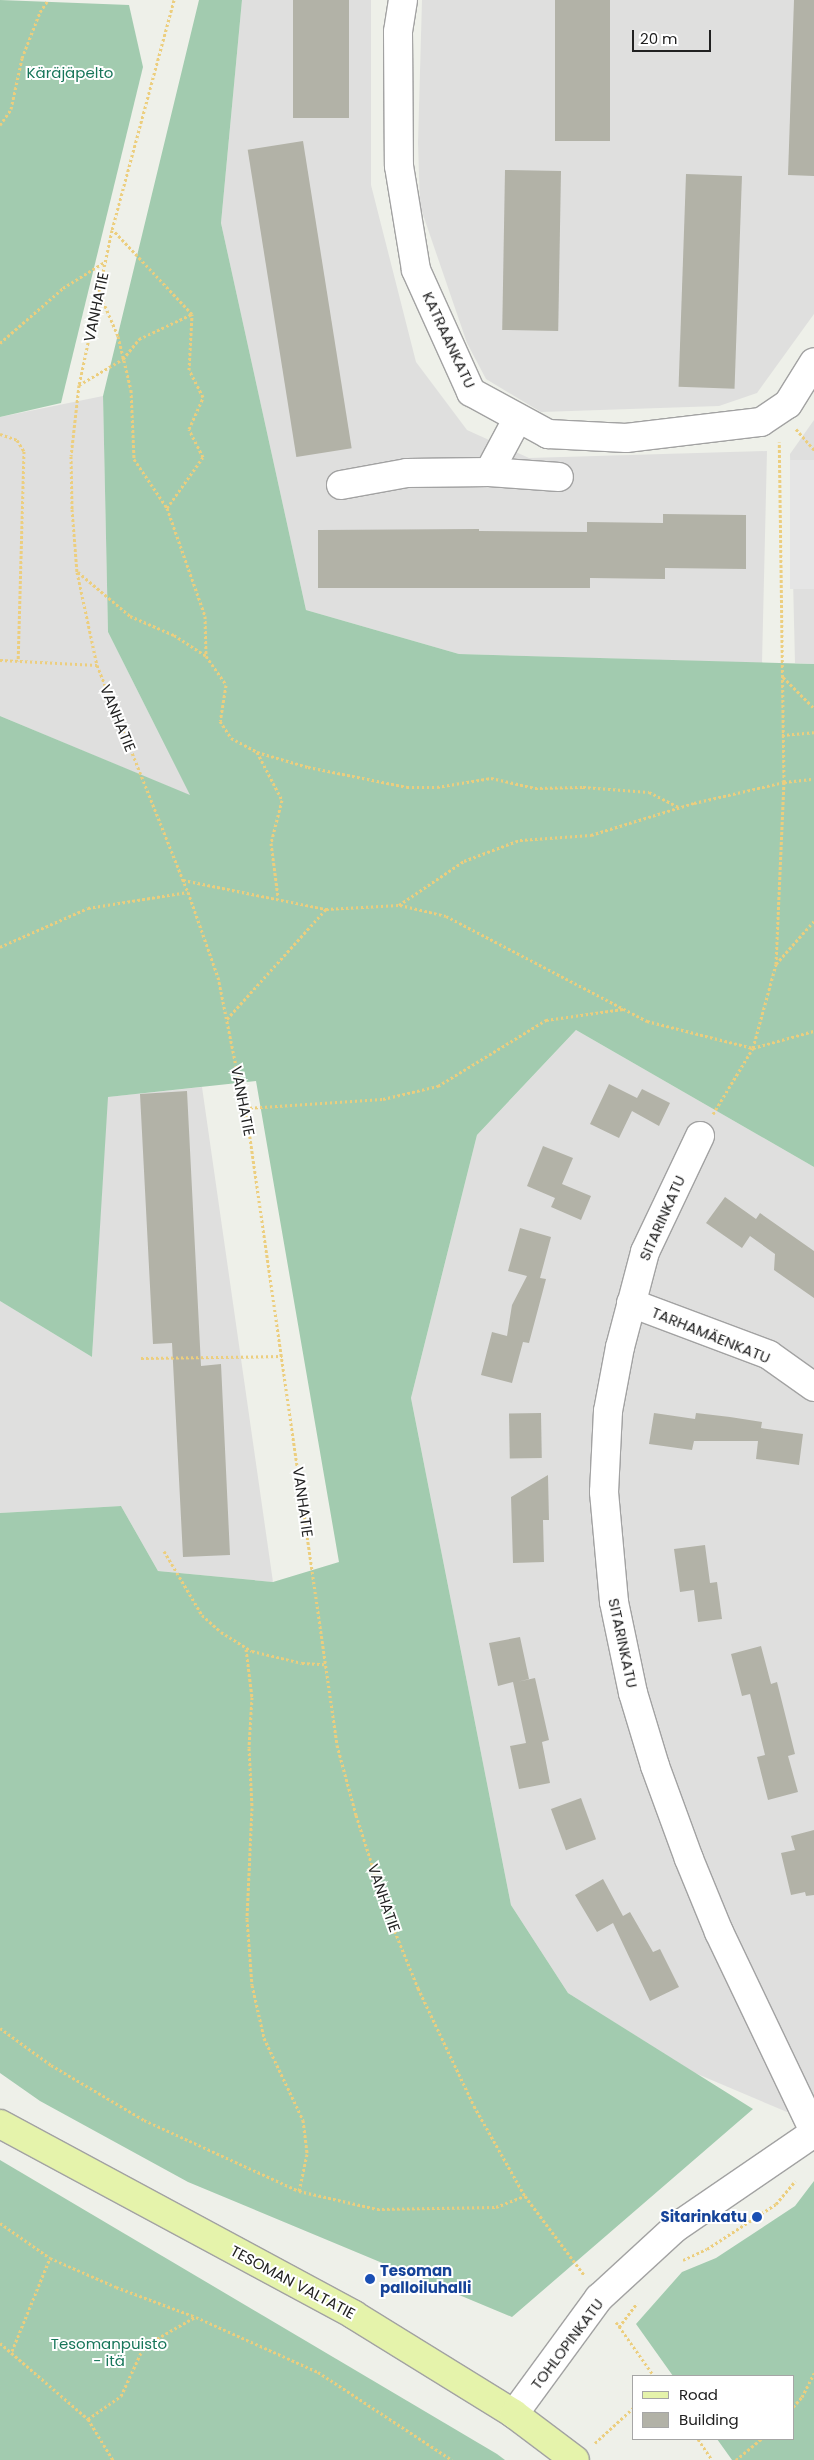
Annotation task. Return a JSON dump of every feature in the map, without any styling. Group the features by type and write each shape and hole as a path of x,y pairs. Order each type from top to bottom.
{"main road":[{"name":"TESOMAN VALTATIE","path":"0,2124 354,2315 514,2414 583,2453"}],"street":[{"name":"KATRAANKATU","path":"403,0 398,32 399,166 416,270 471,392 548,434 626,438 761,422 788,404 814,362"},
{"path":"489,472 518,418"},
{"path":"341,485 407,473 489,472 559,477"},
{"name":"SITARINKATU","path":"700,1136 645,1252 620,1347 608,1412 604,1492 614,1602 633,1693 656,1766 698,1882 719,1932 814,2132"},
{"name":"TARHAMÄENKATU","path":"631,1303 769,1355 814,1387"},
{"name":"TOHLOPINKATU","path":"514,2414 606,2292 675,2228 814,2132"}],"path":[{"path":"0,125 11,109 22,58 40,12 48,0"},
{"name":"VANHATIE","path":"174,0 112,230 79,385 71,456 72,509 77,572 97,665 188,892 218,977 245,1108 283,1356 324,1664 337,1745 356,1815 389,1917 422,1996 474,2106 525,2196 496,2207 377,2209 299,2191"},
{"path":"112,230 192,314 189,370 203,396 189,429 203,457 167,508"},
{"path":"0,344 63,288 106,261"},
{"path":"99,292 118,336 131,390 134,459 167,508 205,616 206,656"},
{"path":"79,385 123,359 139,339 192,314"},
{"path":"700,1136 753,1048 776,964 784,782 779,441 761,422"},
{"path":"0,434 17,440 24,451 18,661"},
{"path":"77,572 130,616 174,635 206,656 226,685 220,721 231,738 257,752 308,767 407,787 437,787 492,778 535,788 583,787 649,792 680,808"},
{"path":"0,660 97,665"},
{"path":"782,676 814,708"},
{"path":"782,736 814,732"},
{"path":"257,752 282,800 271,843 278,897"},
{"path":"399,905 464,860 520,840 591,835 680,808 784,782 814,779"},
{"path":"182,880 278,897 326,909 399,905 446,916 648,1021 753,1048 814,1031"},
{"path":"0,947 88,908 188,892"},
{"path":"227,1019 326,909"},
{"path":"776,964 814,922"},
{"path":"245,1108 383,1099 438,1086 546,1020 624,1008"},
{"path":"141,1358 283,1356"},
{"path":"164,1551 202,1615 246,1649 302,1664 324,1664"},
{"path":"0,2028 51,2065 144,2120 299,2191 307,2154 303,2120 264,2038 252,1985 246,1918 252,1808 249,1748 252,1697 246,1649"},
{"path":"677,2263 708,2249 776,2204 797,2178"},
{"path":"0,2223 50,2258 116,2287 196,2317 318,2372 452,2460"},
{"path":"12,2351 50,2258"},
{"path":"619,2327 643,2295"},
{"path":"88,2419 121,2396 144,2346 196,2317"},
{"path":"0,2343 12,2351 88,2419 113,2460"},
{"path":"794,2406 802,2397 814,2373"},
{"path":"583,2453 632,2409"},
{"path":"699,2440 712,2460"},
{"path":"736,2460 760,2440"}],"shaded area":[{"path":"242,0 371,0 371,185 416,362 467,430 529,458 767,451 762,663 459,654 306,610 221,223"},
{"path":"422,0 814,0 814,314 757,393 719,406 541,412 486,379 467,343 420,206 418,143"},
{"path":"103,396 108,632 191,796 0,716 0,417"},
{"path":"814,420 814,664 795,663 790,454"},
{"path":"790,460 814,460 814,589 790,589"},
{"path":"576,1030 814,1167 814,2095 787,2112 695,2073 568,1993 511,1905 411,1398 477,1135"},
{"path":"202,1087 273,1582 158,1571 121,1506 0,1513 0,1301 92,1357 107,1097"}],"green space":[{"name":"Käräjäpelto","path":"0,0 129,5 143,67 61,403 0,417"},
{"path":"199,0 242,0 221,223 306,610 459,654 814,664 814,1167 576,1030 477,1135 411,1398 511,1905 568,1993 753,2109 512,2317 188,2182 40,2101 0,2073 0,1513 121,1506 158,1571 273,1582 339,1562 256,1081 108,1097 92,1357 0,1301 0,716 190,795 108,632 103,396"},
{"name":"Tesomanpuisto - itä","path":"0,2160 497,2454 505,2460 0,2460"},
{"path":"814,2181 814,2460 732,2460 718,2440 794,2440 794,2375 672,2375 636,2324 682,2272 716,2258 795,2206"}],"building":[{"path":"293,0 349,0 349,118 293,118"},
{"path":"555,0 610,0 610,141 555,141"},
{"path":"794,0 814,0 814,176 788,175"},
{"path":"303,141 352,448 296,457 248,150"},
{"path":"505,170 561,171 558,331 502,330"},
{"path":"686,174 742,176 735,389 679,387"},
{"path":"663,514 746,515 746,569 665,568 665,579 590,578 590,588 318,588 318,530 479,529 479,531 587,532 587,522 663,523"},
{"path":"609,1084 637,1098 642,1089 670,1103 659,1126 632,1111 619,1138 590,1124"},
{"path":"187,1091 201,1366 221,1364 230,1555 183,1557 172,1343 153,1344 140,1094"},
{"path":"543,1146 573,1158 562,1184 591,1196 581,1220 551,1207 555,1198 527,1186"},
{"path":"725,1197 756,1219 760,1213 814,1251 814,1298 774,1270 775,1254 750,1236 742,1248 706,1223"},
{"path":"520,1228 551,1237 540,1278 546,1279 529,1343 523,1342 512,1383 481,1375 492,1332 507,1336 512,1305 527,1276 508,1271"},
{"path":"541,1413 542,1458 510,1459 509,1414"},
{"path":"654,1413 695,1419 696,1413 730,1417 762,1422 761,1428 803,1434 799,1465 756,1459 758,1441 694,1441 692,1450 649,1444"},
{"path":"548,1475 549,1520 543,1520 544,1562 513,1563 511,1497"},
{"path":"705,1545 710,1583 717,1582 722,1619 698,1622 694,1590 680,1592 674,1549"},
{"path":"520,1637 529,1679 517,1682 535,1678 549,1740 542,1742 550,1783 519,1789 510,1746 526,1743 513,1682 498,1686 489,1643"},
{"path":"761,1646 771,1684 777,1682 795,1754 788,1756 798,1792 768,1800 757,1757 765,1755 750,1694 742,1696 731,1654"},
{"path":"581,1798 596,1839 566,1850 551,1809"},
{"path":"814,1830 814,1895 806,1896 805,1892 791,1895 781,1853 795,1850 791,1836"},
{"path":"603,1879 623,1916 630,1912 653,1952 660,1949 679,1987 650,2001 613,1923 597,1932 575,1895"}],"place":[{"name":"Sitarinkatu","path":"757,2217"},
{"name":"Tesoman palloiluhalli","path":"370,2279"}]}
